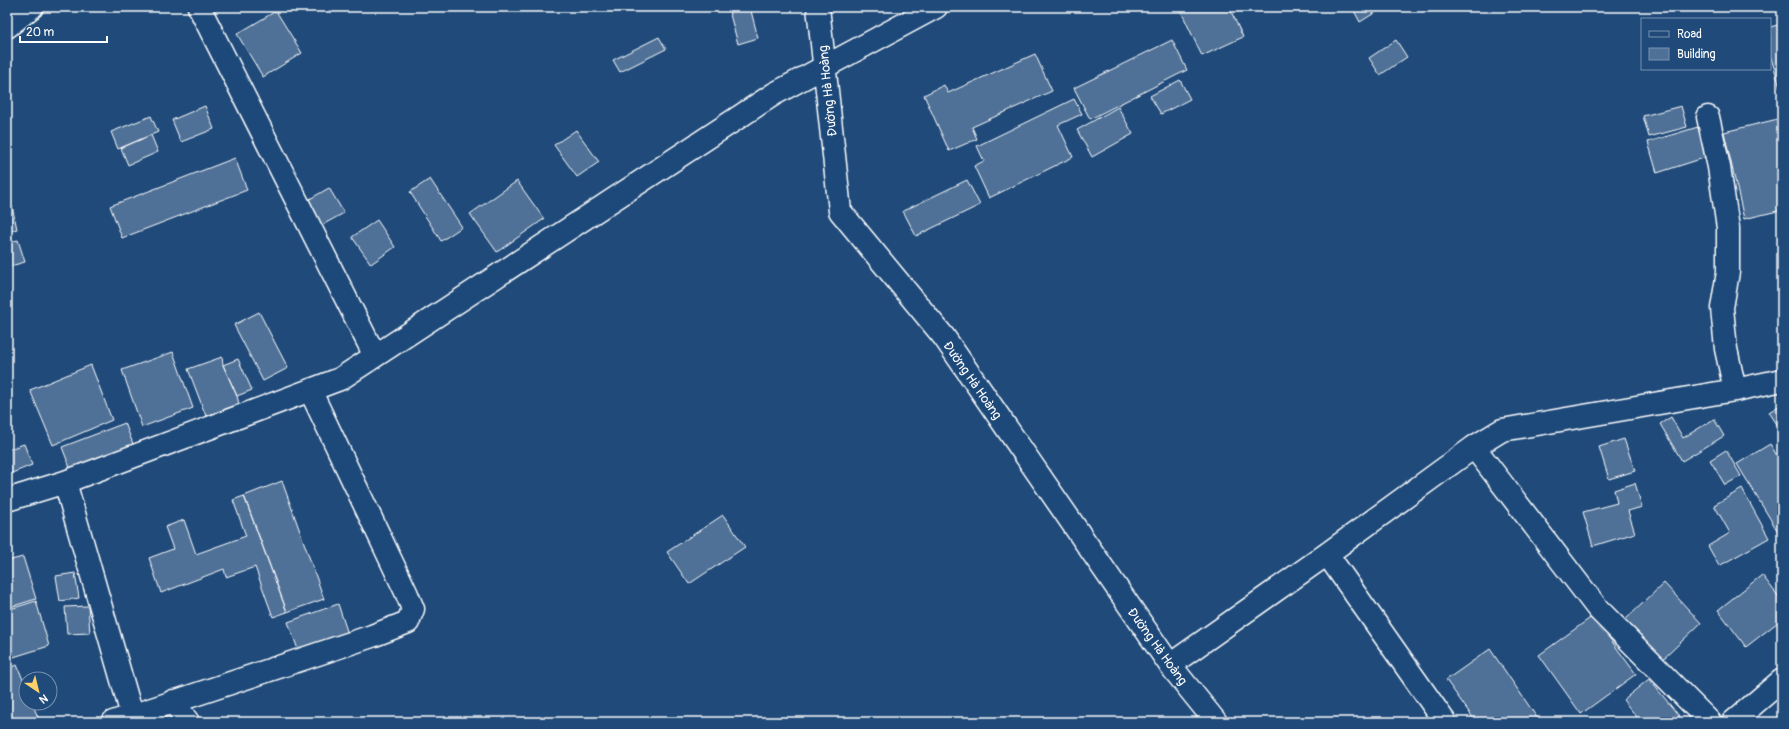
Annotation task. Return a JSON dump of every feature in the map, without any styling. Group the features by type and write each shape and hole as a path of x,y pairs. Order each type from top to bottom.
{"street":[{"path":"7,27 32,7"},
{"path":"199,7 375,356"},
{"name":"Đường Hà Hoàng","path":"818,7 840,211 944,337 1170,665 1216,722"},
{"path":"7,500 65,482 340,379 774,94 936,7"},
{"path":"1708,117 1719,167 1728,228 1728,272 1722,308 1726,349 1735,390"},
{"path":"1170,665 1327,554 1474,447 1502,430 1735,390 1782,380"},
{"path":"65,482 122,718 372,636 408,622 414,609 310,390"},
{"path":"1474,447 1598,609 1710,722"},
{"path":"1327,554 1445,722"},
{"path":"1733,722 1782,680"},
{"path":"173,701 188,722"}],"building":[{"path":"728,7 750,7 758,38 738,44"},
{"path":"1179,7 1229,7 1243,37 1202,56"},
{"path":"1352,7 1384,7 1360,22"},
{"path":"276,11 302,53 263,77 237,34"},
{"path":"1782,24 1782,93 1771,58 1771,27"},
{"path":"659,37 666,49 620,72 613,60"},
{"path":"1172,40 1187,70 1090,119 1074,88"},
{"path":"1396,40 1407,57 1380,75 1369,58"},
{"path":"1035,54 1052,91 972,127 977,139 949,151 924,95 944,85 948,93"},
{"path":"1180,80 1190,99 1161,114 1150,96"},
{"path":"1074,99 1082,114 1058,125 1073,157 989,198 974,166 984,161 977,146"},
{"path":"205,106 214,129 181,142 172,120"},
{"path":"1681,106 1687,127 1649,137 1643,116"},
{"path":"1118,107 1133,134 1092,157 1077,130"},
{"path":"151,116 158,132 118,149 111,132"},
{"path":"1782,118 1782,210 1744,219 1724,132"},
{"path":"1698,127 1707,157 1657,173 1648,142"},
{"path":"576,130 599,162 577,177 554,145"},
{"path":"151,135 158,152 128,165 121,148"},
{"path":"235,158 247,190 122,238 110,206"},
{"path":"430,179 462,227 441,241 410,192"},
{"path":"967,180 980,205 916,236 903,211"},
{"path":"517,181 544,219 497,252 470,214"},
{"path":"329,188 344,213 315,229 301,204"},
{"path":"12,206 17,229 7,232 7,207"},
{"path":"377,220 395,247 371,264 352,237"},
{"path":"18,240 25,262 7,267 7,243"},
{"path":"259,312 288,368 263,381 234,325"},
{"path":"173,352 193,408 142,427 122,370"},
{"path":"222,357 223,365 239,404 206,416 188,369"},
{"path":"238,359 252,390 237,396 223,365"},
{"path":"91,365 112,420 53,445 30,390"},
{"path":"1782,404 1782,432 1769,412"},
{"path":"1671,417 1683,438 1714,419 1724,436 1682,461 1660,424"},
{"path":"125,423 135,449 72,473 62,447"},
{"path":"1624,439 1635,471 1609,479 1599,447"},
{"path":"24,444 32,465 7,475 7,450"},
{"path":"1770,444 1782,464 1782,534 1780,535 1737,464"},
{"path":"1726,450 1741,476 1725,485 1710,460"},
{"path":"282,481 324,599 287,612 244,496"},
{"path":"1635,483 1642,507 1628,511 1635,533 1593,546 1583,512 1617,503 1614,490"},
{"path":"1742,489 1769,538 1719,566 1708,546 1730,533 1714,505"},
{"path":"244,496 287,612 273,617 255,567 226,577 224,569 161,593 149,558 173,549 165,527 184,520 196,554 246,536 233,500"},
{"path":"723,515 745,547 689,584 667,552"},
{"path":"23,557 36,599 7,608 7,561"},
{"path":"75,573 79,598 60,601 56,576"},
{"path":"1762,575 1782,601 1782,619 1746,647 1718,610"},
{"path":"1664,583 1701,623 1660,662 1623,622"},
{"path":"36,601 49,646 7,659 7,610"},
{"path":"338,604 349,637 300,655 288,622"},
{"path":"88,606 90,633 67,634 65,607"},
{"path":"1593,616 1636,674 1581,714 1539,655"},
{"path":"1490,649 1540,722 1476,722 1446,680"},
{"path":"17,665 19,671 18,671 18,711 35,711 40,722 7,722 7,669"},
{"path":"1649,679 1684,722 1641,722 1623,700"}]}
